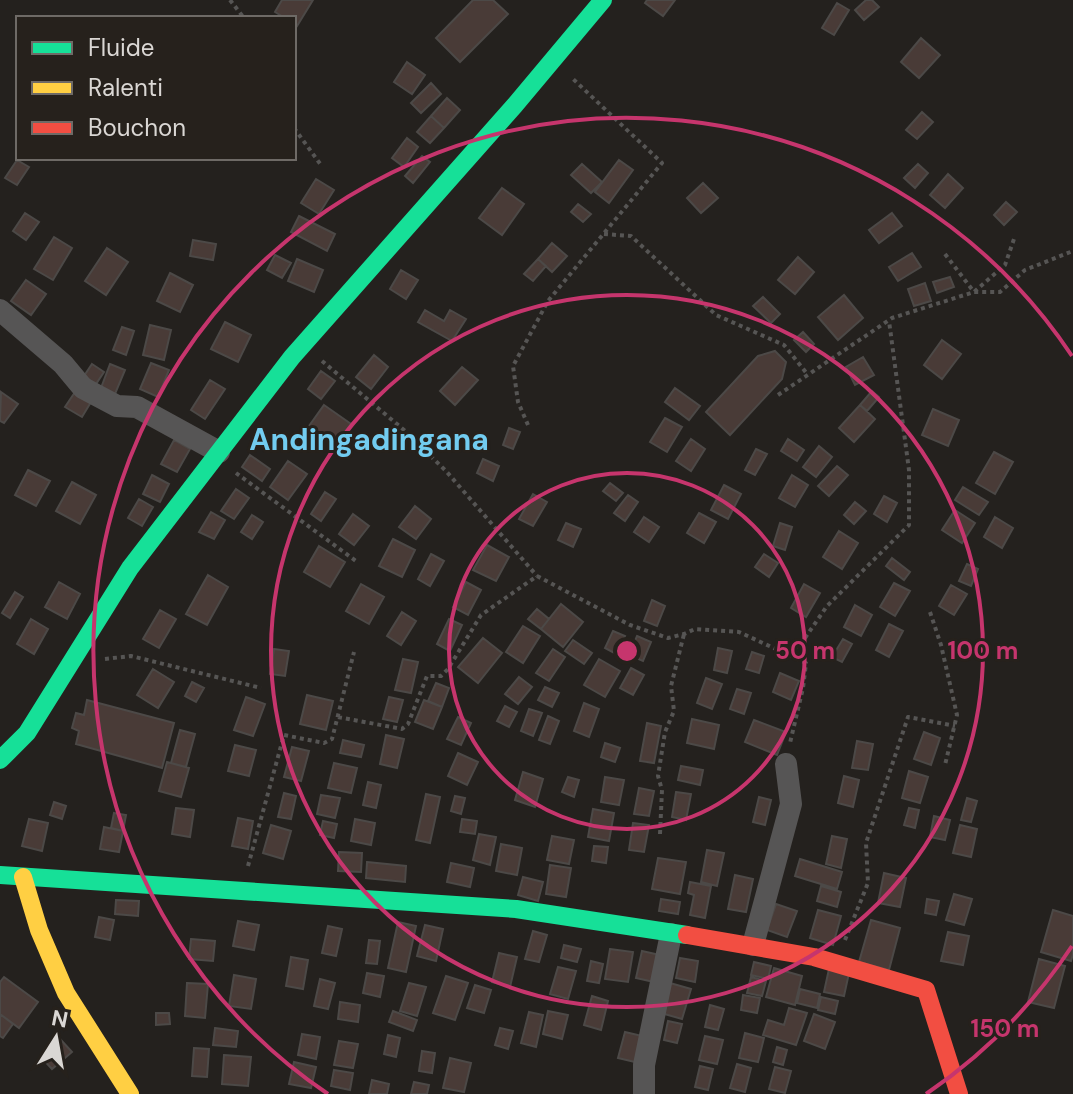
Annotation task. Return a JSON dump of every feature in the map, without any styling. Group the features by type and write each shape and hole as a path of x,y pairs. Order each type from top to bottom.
{"street":[{"path":"0,760 27,733 130,568 303,344 515,105 603,0"},
{"path":"0,310 63,364 83,388 117,406 137,407 217,455"},
{"path":"753,945 791,804 786,764"},
{"path":"0,875 516,909 814,957 926,990 959,1094"},
{"path":"23,877 39,930 66,993 130,1094"},
{"path":"644,1094 644,1065 671,934"}],"path":[{"path":"230,0 242,16"},
{"path":"528,425 518,402 513,366 548,301 662,163 553,60"},
{"path":"296,131 321,165"},
{"path":"604,234 631,236 716,315 784,345 808,375"},
{"path":"974,292 1005,265 1014,239"},
{"path":"778,395 889,321 974,292 1000,292 1025,270 1073,251"},
{"path":"945,254 974,292"},
{"path":"788,655 805,638 827,606 909,525 909,470 889,321"},
{"path":"303,344 404,430 446,471 537,576 630,625 668,638 695,629 739,632 806,663 786,764"},
{"path":"217,455 356,561"},
{"path":"338,717 402,729 408,724 427,676 441,676 481,615 537,576"},
{"path":"930,612 957,715 945,765"},
{"path":"660,834 662,790 658,776 665,732 674,711 671,686 684,634"},
{"path":"241,891 284,735 324,743 332,739 354,652"},
{"path":"71,663 131,656 261,688"},
{"path":"854,919 868,883 866,843 908,717 955,726"}],"building":[{"path":"282,0 313,0 297,26 296,16 282,16 275,12"},
{"path":"473,0 493,0 508,14 460,62 436,38"},
{"path":"647,0 675,0 663,16 645,3"},
{"path":"866,0 872,0 879,7 864,20 855,10"},
{"path":"837,3 849,10 834,35 822,28"},
{"path":"921,38 940,55 919,78 901,62"},
{"path":"407,62 425,75 412,94 394,82"},
{"path":"431,83 441,94 421,113 411,103"},
{"path":"447,98 460,110 444,128 431,116"},
{"path":"922,112 933,122 917,139 906,130"},
{"path":"431,116 444,128 430,143 417,132"},
{"path":"407,138 418,147 404,167 392,158"},
{"path":"422,156 430,162 413,183 405,176"},
{"path":"17,160 29,167 17,185 5,178"},
{"path":"619,160 633,170 609,203 595,192"},
{"path":"582,164 602,182 591,193 571,175"},
{"path":"918,164 928,173 915,188 904,178"},
{"path":"948,174 963,188 945,208 930,195"},
{"path":"316,179 334,190 319,214 301,203"},
{"path":"703,183 718,198 701,213 687,198"},
{"path":"502,188 524,204 502,235 479,218"},
{"path":"1006,202 1017,212 1004,225 994,215"},
{"path":"578,204 591,214 583,222 571,212"},
{"path":"25,213 39,222 26,240 13,231"},
{"path":"892,213 902,226 879,243 869,230"},
{"path":"299,216 335,234 327,251 291,232"},
{"path":"54,237 72,248 53,280 34,269"},
{"path":"193,240 216,244 213,260 190,256"},
{"path":"552,243 567,256 552,272 538,259"},
{"path":"107,248 128,262 106,295 85,281"},
{"path":"912,253 921,267 898,281 889,267"},
{"path":"275,255 291,263 282,278 267,270"},
{"path":"798,257 814,272 795,294 778,280"},
{"path":"297,259 323,270 314,292 288,281"},
{"path":"538,259 546,266 533,281 524,274"},
{"path":"401,270 418,280 406,299 390,289"},
{"path":"170,273 193,285 180,312 157,301"},
{"path":"950,277 954,287 937,293 933,282"},
{"path":"26,280 46,294 31,315 11,301"},
{"path":"925,283 931,301 914,306 908,289"},
{"path":"844,295 863,318 838,340 818,317"},
{"path":"763,297 780,314 771,323 753,306"},
{"path":"425,310 444,321 450,310 466,319 452,341 418,322"},
{"path":"225,322 251,335 238,362 211,349"},
{"path":"150,325 171,330 164,360 143,355"},
{"path":"122,327 134,331 126,355 113,350"},
{"path":"803,332 814,344 806,352 794,340"},
{"path":"942,340 961,354 942,379 924,365"},
{"path":"775,351 786,362 782,379 730,435 706,412 758,356"},
{"path":"374,355 388,367 371,389 356,377"},
{"path":"863,357 874,375 855,385 846,367"},
{"path":"151,363 169,370 158,397 140,389"},
{"path":"92,364 104,372 96,384 84,376"},
{"path":"110,364 125,370 115,394 101,388"},
{"path":"462,367 478,380 455,405 440,391"},
{"path":"321,371 335,381 321,399 308,389"},
{"path":"210,380 225,389 205,419 191,410"},
{"path":"675,388 700,406 689,420 665,402"},
{"path":"872,391 879,397 867,411 860,405"},
{"path":"1,392 18,404 4,423 0,421"},
{"path":"75,392 91,402 82,417 65,407"},
{"path":"324,405 351,424 335,445 309,426"},
{"path":"860,405 875,419 854,442 839,428"},
{"path":"933,409 959,420 948,446 922,435"},
{"path":"665,418 682,427 667,452 650,442"},
{"path":"509,428 520,432 513,449 503,445"},
{"path":"691,439 705,449 691,471 676,461"},
{"path":"788,439 804,450 797,461 781,451"},
{"path":"174,440 190,449 177,472 161,464"},
{"path":"819,446 832,457 816,477 803,467"},
{"path":"756,449 767,454 755,475 745,470"},
{"path":"994,452 1013,462 995,494 976,483"},
{"path":"250,455 270,469 262,481 242,467"},
{"path":"483,459 499,466 493,481 477,473"},
{"path":"288,461 307,474 288,500 270,487"},
{"path":"837,466 848,475 829,496 818,486"},
{"path":"28,470 50,481 36,506 15,495"},
{"path":"152,475 169,484 160,502 143,494"},
{"path":"792,475 808,485 795,507 779,498"},
{"path":"72,482 96,495 80,524 56,511"},
{"path":"610,483 623,493 616,501 603,491"},
{"path":"724,485 741,494 728,519 711,510"},
{"path":"963,487 988,502 979,515 955,500"},
{"path":"236,489 249,498 234,519 221,511"},
{"path":"325,492 336,499 321,521 311,514"},
{"path":"533,494 547,502 533,526 519,519"},
{"path":"628,495 638,502 625,521 614,513"},
{"path":"884,496 897,503 887,522 874,514"},
{"path":"139,499 153,507 142,526 128,518"},
{"path":"855,502 866,511 854,524 844,515"},
{"path":"415,506 431,519 416,539 399,527"},
{"path":"955,510 975,523 962,543 942,530"},
{"path":"211,512 225,520 214,539 199,532"},
{"path":"699,513 716,522 704,543 687,533"},
{"path":"353,514 369,526 354,545 339,534"},
{"path":"252,515 263,522 252,539 241,532"},
{"path":"644,517 659,527 649,542 634,532"},
{"path":"995,517 1013,528 1002,548 984,537"},
{"path":"566,523 581,529 573,547 558,540"},
{"path":"780,523 792,527 785,550 773,546"},
{"path":"839,531 858,543 842,569 823,557"},
{"path":"393,539 415,550 402,577 379,566"},
{"path":"487,545 509,557 496,581 473,570"},
{"path":"319,546 345,562 330,587 304,572"},
{"path":"431,554 444,561 430,586 418,579"},
{"path":"764,554 778,563 769,577 755,567"},
{"path":"892,558 910,572 904,580 886,566"},
{"path":"967,564 978,569 971,586 959,581"},
{"path":"208,575 228,587 207,625 186,614"},
{"path":"59,582 80,594 67,619 45,607"},
{"path":"466,582 481,590 468,615 453,607"},
{"path":"894,583 910,591 895,616 880,607"},
{"path":"361,584 384,597 369,624 346,611"},
{"path":"804,584 820,593 806,617 791,608"},
{"path":"951,585 967,594 954,615 939,606"},
{"path":"15,592 23,597 10,618 2,613"},
{"path":"652,600 665,606 657,626 644,621"},
{"path":"561,604 583,622 563,647 541,629"},
{"path":"855,605 872,615 861,636 844,627"},
{"path":"537,609 549,619 541,629 528,619"},
{"path":"160,610 176,619 159,648 143,639"},
{"path":"402,612 416,621 401,645 387,636"},
{"path":"31,619 48,629 34,654 17,644"},
{"path":"449,619 462,625 450,651 437,644"},
{"path":"889,624 903,631 889,657 876,650"},
{"path":"523,626 540,636 523,663 506,652"},
{"path":"613,631 625,636 616,654 605,648"},
{"path":"637,636 651,642 643,661 629,655"},
{"path":"483,638 502,653 478,683 458,667"},
{"path":"843,639 852,644 842,662 832,657"},
{"path":"573,640 592,653 584,664 565,651"},
{"path":"718,648 732,651 727,673 714,670"},
{"path":"274,649 289,651 285,676 270,674"},
{"path":"553,649 565,657 549,681 536,673"},
{"path":"752,652 764,656 759,673 746,669"},
{"path":"403,659 418,662 411,693 395,690"},
{"path":"599,659 620,671 605,697 584,685"},
{"path":"631,668 644,675 633,695 620,688"},
{"path":"153,669 174,682 158,708 137,695"},
{"path":"780,673 799,681 791,700 773,692"},
{"path":"519,677 532,687 518,704 505,694"},
{"path":"706,678 722,684 712,709 697,703"},
{"path":"192,682 204,688 196,702 185,696"},
{"path":"436,683 449,688 442,707 428,701"},
{"path":"545,687 559,693 552,707 538,700"},
{"path":"737,689 751,693 744,714 730,709"},
{"path":"307,695 333,701 326,730 300,724"},
{"path":"246,697 265,704 253,736 234,730"},
{"path":"389,697 403,700 397,722 383,719"},
{"path":"87,700 174,723 162,768 76,744 79,731 72,728 76,713 84,715"},
{"path":"424,700 442,707 433,729 415,722"},
{"path":"584,703 599,709 589,737 574,731"},
{"path":"505,706 517,712 509,727 497,721"},
{"path":"529,709 542,713 533,736 521,731"},
{"path":"548,716 559,721 550,744 539,740"},
{"path":"458,717 471,723 461,745 447,739"},
{"path":"692,719 719,725 714,749 687,743"},
{"path":"754,720 786,732 777,755 745,742"},
{"path":"647,723 661,726 654,763 640,761"},
{"path":"180,730 195,734 186,767 171,763"},
{"path":"924,732 940,738 931,765 914,759"},
{"path":"386,735 404,739 397,768 380,764"},
{"path":"343,740 364,745 361,757 340,753"},
{"path":"857,741 873,744 868,770 852,768"},
{"path":"605,743 620,748 615,762 601,757"},
{"path":"235,745 256,750 249,776 228,771"},
{"path":"292,747 309,751 301,781 284,777"},
{"path":"458,753 478,762 467,785 448,776"},
{"path":"167,762 189,768 181,797 159,791"},
{"path":"334,763 357,768 351,793 328,788"},
{"path":"681,766 703,770 700,785 678,780"},
{"path":"909,771 928,777 920,803 902,798"},
{"path":"523,772 543,779 535,807 515,800"},
{"path":"844,776 859,780 853,807 838,803"},
{"path":"568,777 579,780 574,797 562,792"},
{"path":"605,777 624,780 619,805 601,802"},
{"path":"368,782 381,785 376,808 363,805"},
{"path":"639,788 654,791 649,816 634,814"},
{"path":"676,792 691,794 686,820 672,817"},
{"path":"284,793 296,796 291,819 278,817"},
{"path":"426,794 440,797 430,843 416,840"},
{"path":"321,795 340,798 335,818 317,814"},
{"path":"455,796 465,798 461,814 451,811"},
{"path":"759,797 771,800 765,825 753,822"},
{"path":"967,798 977,801 971,822 961,820"},
{"path":"54,802 66,806 62,819 50,815"},
{"path":"176,808 194,810 190,837 172,834"},
{"path":"909,808 919,810 915,828 904,825"},
{"path":"593,809 614,813 609,841 588,837"},
{"path":"114,813 126,815 123,831 111,828"},
{"path":"934,816 950,820 945,840 930,837"},
{"path":"238,818 253,821 248,849 232,846"},
{"path":"29,819 48,823 42,851 22,846"},
{"path":"355,819 375,823 371,845 351,841"},
{"path":"462,819 477,821 475,834 460,832"},
{"path":"323,821 337,824 334,838 320,835"},
{"path":"633,823 649,825 644,852 629,850"},
{"path":"271,825 291,831 283,859 263,853"},
{"path":"960,825 977,829 971,857 953,853"},
{"path":"104,827 123,831 119,852 100,849"},
{"path":"479,834 496,837 490,865 473,860"},
{"path":"552,836 574,840 569,864 547,860"},
{"path":"832,836 847,839 841,868 826,864"},
{"path":"501,844 522,848 517,875 496,871"},
{"path":"594,846 608,847 606,863 592,861"},
{"path":"707,850 724,853 717,886 701,882"},
{"path":"339,852 362,853 361,872 338,871"},
{"path":"658,858 686,862 680,894 652,889"},
{"path":"800,859 842,872 837,889 795,876"},
{"path":"367,862 406,866 405,882 366,878"},
{"path":"451,863 474,868 470,887 447,882"},
{"path":"550,865 571,868 566,897 546,894"},
{"path":"884,873 906,878 900,907 878,903"},
{"path":"735,875 753,879 746,912 728,909"},
{"path":"523,877 543,882 538,901 518,895"},
{"path":"690,882 711,886 705,918 690,915 694,895 688,893"},
{"path":"821,886 841,892 837,907 817,901"},
{"path":"954,894 972,899 964,925 946,920"},
{"path":"661,899 680,902 678,914 659,911"},
{"path":"927,899 939,901 936,915 925,913"},
{"path":"116,900 139,901 138,916 115,914"},
{"path":"776,904 797,911 787,937 767,930"},
{"path":"818,910 841,916 833,945 810,938"},
{"path":"1053,910 1073,916 1071,961 1041,952"},
{"path":"99,917 114,920 110,940 95,937"},
{"path":"871,920 900,928 889,970 859,962"},
{"path":"238,921 259,925 254,950 233,946"},
{"path":"398,922 416,926 406,972 388,968"},
{"path":"425,925 443,929 436,961 417,956"},
{"path":"328,926 342,929 336,956 322,953"},
{"path":"533,931 547,935 539,962 525,959"},
{"path":"948,932 969,936 963,965 941,961"},
{"path":"191,939 215,941 213,961 189,959"},
{"path":"369,940 380,941 377,964 366,963"},
{"path":"564,945 581,949 577,962 561,958"},
{"path":"610,949 633,952 628,982 605,979"},
{"path":"642,951 660,955 654,982 636,978"},
{"path":"499,953 517,957 510,987 492,982"},
{"path":"291,957 308,960 303,989 286,986"},
{"path":"680,958 698,961 695,982 676,978"},
{"path":"1039,959 1065,966 1054,1008 1028,1002"},
{"path":"591,961 603,964 599,983 587,981"},
{"path":"754,962 771,966 768,979 751,975"},
{"path":"558,967 576,971 568,999 550,994"},
{"path":"774,968 802,976 795,1005 766,997"},
{"path":"829,969 849,973 844,996 824,992"},
{"path":"367,973 384,976 380,997 363,993"},
{"path":"234,975 256,979 251,1009 229,1006"},
{"path":"446,976 468,983 455,1020 433,1013"},
{"path":"4,977 38,1002 19,1028 0,1014 0,982"},
{"path":"751,977 766,981 762,996 747,993"},
{"path":"320,979 335,983 328,1009 314,1006"},
{"path":"187,983 208,984 205,1018 185,1016"},
{"path":"409,983 426,987 417,1016 400,1011"},
{"path":"670,983 691,989 682,1019 661,1013"},
{"path":"475,985 491,990 484,1013 467,1008"},
{"path":"800,989 820,994 817,1008 797,1003"},
{"path":"743,995 760,998 757,1013 741,1010"},
{"path":"592,996 608,1001 601,1030 584,1025"},
{"path":"821,997 838,1001 835,1014 818,1010"},
{"path":"340,1002 360,1005 358,1022 338,1019"},
{"path":"710,1005 724,1009 718,1030 705,1027"},
{"path":"789,1008 807,1013 796,1045 763,1035 768,1020 784,1025"},
{"path":"393,1011 417,1020 413,1031 389,1022"},
{"path":"548,1011 568,1015 562,1039 543,1034"},
{"path":"529,1012 543,1015 536,1047 521,1043"},
{"path":"156,1013 169,1013 170,1024 156,1025"},
{"path":"0,1014 13,1024 3,1038 0,1036"},
{"path":"814,1014 835,1022 825,1049 804,1041"},
{"path":"668,1021 682,1024 677,1043 664,1040"},
{"path":"215,1028 238,1031 236,1047 213,1045"},
{"path":"500,1028 513,1031 508,1049 495,1045"},
{"path":"625,1032 642,1036 635,1062 618,1058"},
{"path":"745,1033 764,1038 758,1062 739,1058"},
{"path":"302,1034 320,1037 316,1059 298,1055"},
{"path":"388,1035 400,1038 396,1057 384,1054"},
{"path":"705,1036 723,1040 717,1064 699,1060"},
{"path":"61,1040 72,1052 52,1069 41,1057"},
{"path":"339,1041 358,1044 353,1068 334,1065"},
{"path":"777,1047 787,1050 783,1065 773,1062"},
{"path":"194,1048 209,1049 207,1077 192,1076"},
{"path":"422,1051 435,1053 432,1073 419,1071"},
{"path":"224,1055 251,1057 248,1086 222,1084"},
{"path":"450,1058 471,1063 464,1092 443,1088"},
{"path":"294,1062 316,1067 311,1088 289,1084"},
{"path":"737,1064 751,1068 745,1092 730,1088"},
{"path":"700,1066 713,1069 708,1090 695,1087"},
{"path":"775,1067 791,1071 785,1093 769,1089"},
{"path":"334,1070 353,1073 350,1090 331,1086"},
{"path":"372,1080 389,1084 387,1094 369,1094"},
{"path":"414,1082 429,1085 427,1094 411,1094"}],"traffic: fast":[{"path":"0,760 27,733 130,568 292,357 515,105 603,0"},
{"path":"0,875 516,909 687,935"}],"traffic: slow":[{"path":"23,877 39,930 66,993 130,1094"}],"traffic: jam":[{"path":"687,935 814,957 926,990 959,1094"}],"district":[{"name":"Andingadingana","path":"369,439"}]}
